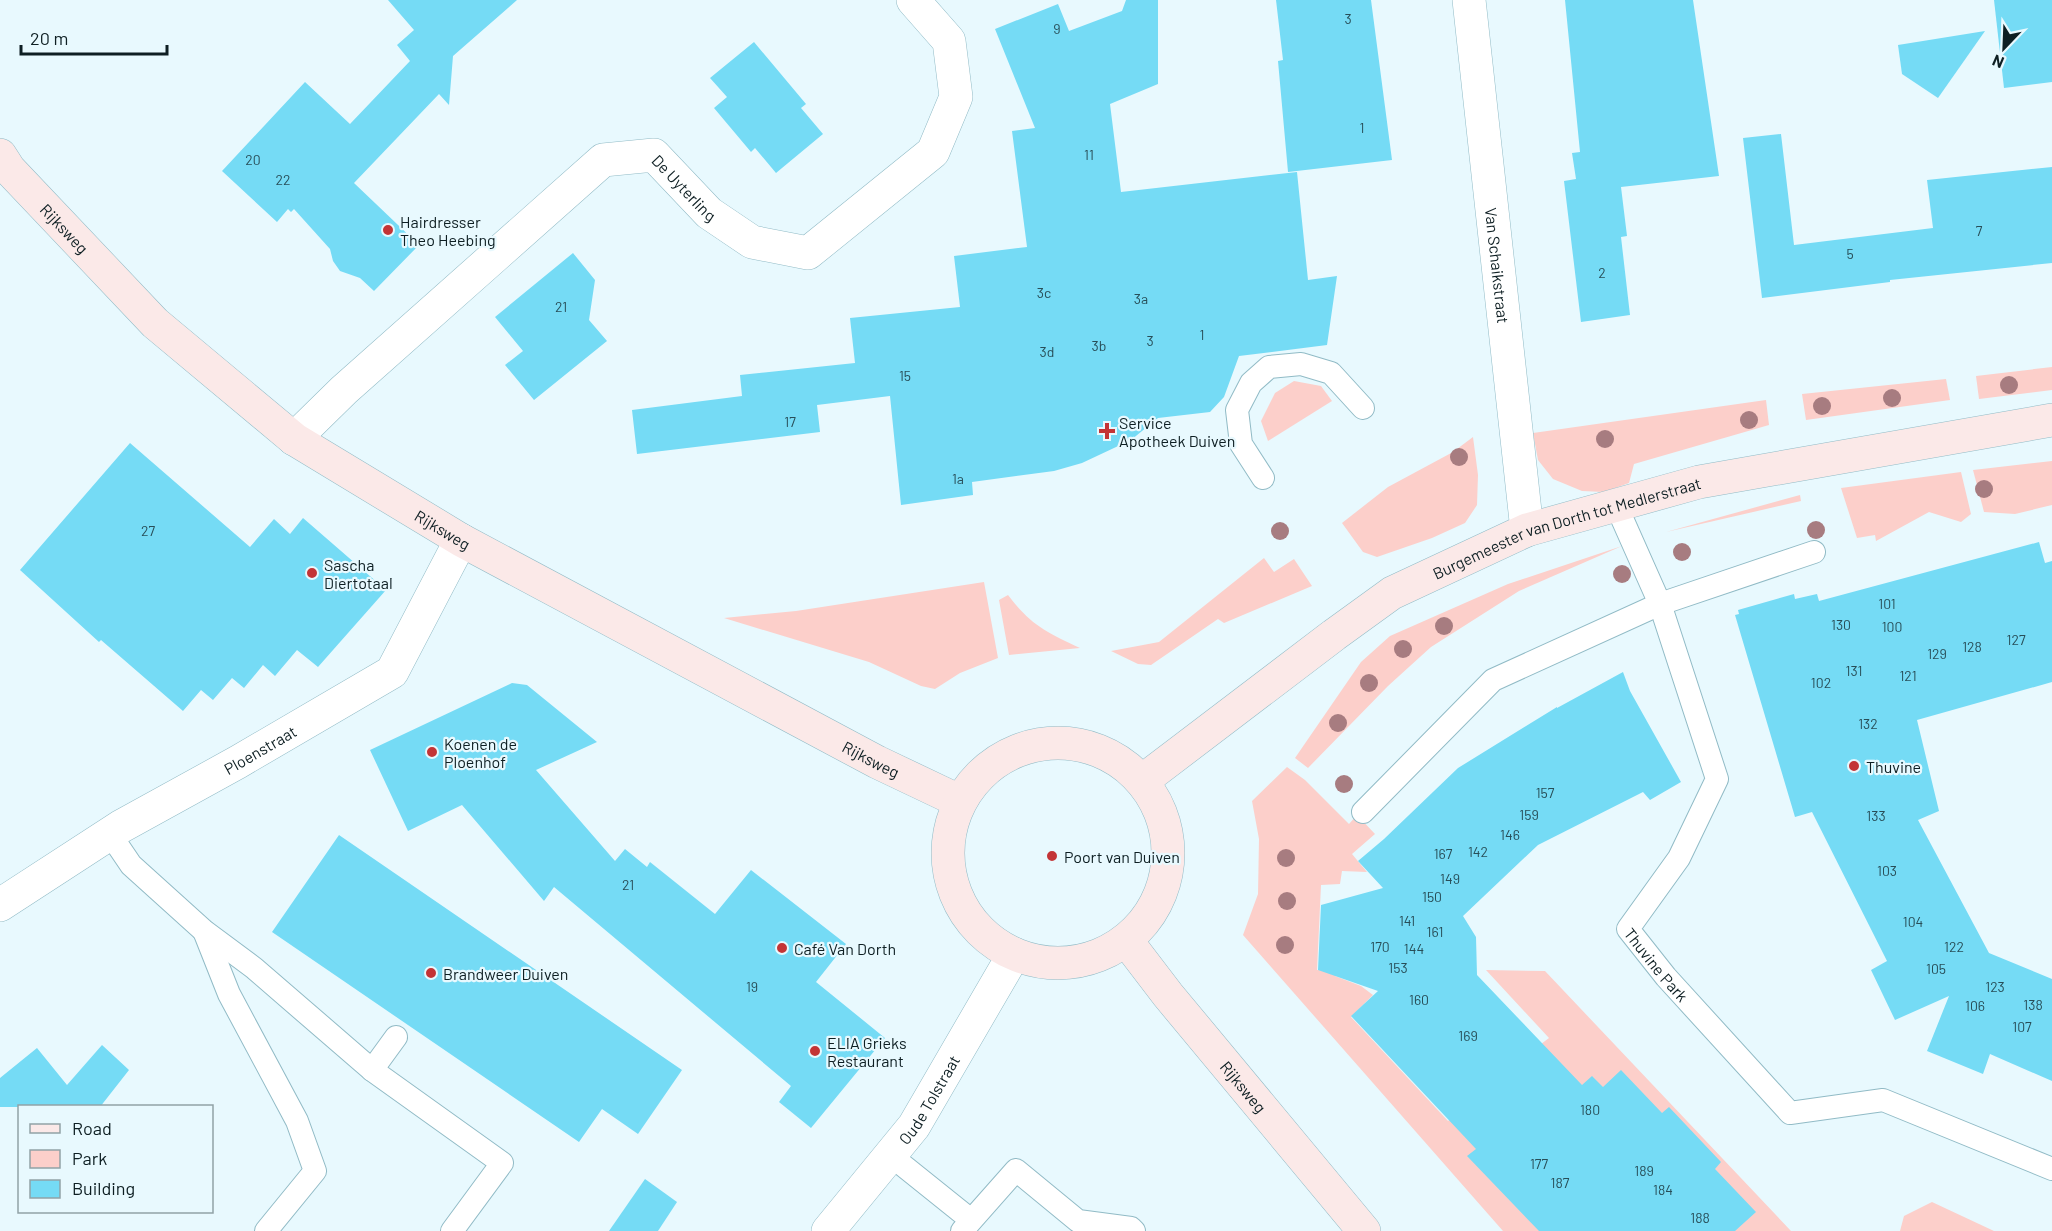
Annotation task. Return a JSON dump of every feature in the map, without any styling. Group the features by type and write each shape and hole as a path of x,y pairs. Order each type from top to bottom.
{"street":[{"name":"De Uyterling","path":"294,439 344,390 603,160 654,154 709,213 752,242 808,253 933,152 956,97 949,41 913,0"},
{"name":"Van Schaikstraat","path":"1469,0 1527,530"},
{"name":"Rijksweg","path":"0,155 9,169 155,323 294,439 461,540 877,762 959,801"},
{"name":"Burgemeester van Dorth tot Medlerstraat","path":"1142,781 1392,593 1527,530 1699,482 2052,420"},
{"name":"Ploenstraat","path":"0,906 110,834 392,672 461,540"},
{"path":"1052,742 1082,745 1116,759 1142,781 1156,803 1167,833 1168,857 1163,887 1144,923 1126,940 1108,952 1087,960 1064,963 1036,962 1014,954 986,938 963,909 951,883 948,864 948,835 959,801 975,780 1000,758 1024,748 1052,742"},
{"name":"Rijksweg","path":"1126,940 1364,1231"},
{"name":"Oude Tolstraat","path":"828,1231 914,1126 1014,954"}],"lane":[{"path":"1263,478 1241,444 1237,410 1251,383 1269,367 1301,364 1331,374 1363,408"},
{"name":"Thuvine Park","path":"1616,505 1660,604 1717,779 1679,858 1628,929 1666,978 1790,1113 1883,1100 2052,1169"},
{"path":"1363,812 1493,680 1660,604 1814,552"},
{"path":"110,834 131,865 203,930 254,968 372,1070 502,1163 452,1231"},
{"path":"203,930 229,994 297,1121 315,1171 266,1231"},
{"path":"372,1070 396,1037"},
{"path":"890,1155 966,1226 1016,1170 1078,1221 1131,1228 1134,1231"}],"green space":[{"path":"2052,367 2052,390 1979,399 1976,376"},
{"path":"1946,379 1950,400 1806,420 1802,394"},
{"path":"1294,381 1321,386 1332,401 1268,441 1261,421 1275,393"},
{"path":"1766,400 1769,425 1634,464 1629,483 1604,492 1582,491 1553,479 1538,460 1533,433"},
{"path":"1473,437 1478,475 1477,505 1465,523 1432,538 1377,557 1363,552 1342,523 1388,487 1453,452"},
{"path":"2052,461 2052,505 2015,514 1984,512 1973,470"},
{"path":"1961,472 1971,514 1961,522 1929,512 1876,541 1875,535 1857,538 1841,488"},
{"path":"1800,495 1801,501 1666,532"},
{"path":"1622,546 1519,591 1431,647 1388,686 1308,768 1295,758 1361,662 1390,636 1508,584"},
{"path":"1264,558 1274,572 1294,559 1312,586 1224,623 1218,619 1151,665 1138,664 1111,651 1159,642"},
{"path":"984,582 998,658 960,673 935,689 921,686 869,662 724,618 796,611"},
{"path":"1008,595 1024,614 1040,627 1080,648 1009,655 999,600"},
{"path":"1287,767 1305,780 1349,824 1357,815 1375,834 1352,854 1367,872 1342,871 1340,884 1321,885 1317,970 1334,971 1335,976 1361,986 1373,995 1351,1017 1448,1121 1465,1108 1488,1084 1549,1038 1486,970 1545,971 1791,1231 1503,1231 1243,935 1258,894 1259,839 1252,801"},
{"path":"1932,1202 1994,1231 1900,1231 1904,1216"}],"building":[{"path":"388,0 517,0 453,56 449,105 439,94 354,183 419,245 374,291 360,278 340,271 333,261 330,249 294,209 291,212 288,209 277,222 222,171 305,82 350,124 410,61 397,45 414,30"},
{"path":"1126,0 1158,0 1158,84 1110,104 1121,192 1297,172 1308,280 1337,276 1327,345 1239,356 1224,397 1210,412 1158,418 1131,440 1082,463 1054,471 972,482 973,495 901,505 890,396 817,405 820,432 637,454 632,410 742,396 740,375 855,363 850,318 960,307 954,256 1027,247 1012,131 1035,128 995,29 1058,4 1069,31 1122,11"},
{"path":"1276,0 1371,0 1392,160 1288,172 1278,61 1283,60"},
{"path":"1565,0 1693,0 1719,176 1621,187 1627,236 1621,237 1630,315 1581,322 1564,181 1576,179 1572,153 1580,152"},
{"path":"1994,0 2052,0 2052,82 2004,88"},
{"path":"1985,31 1938,98 1902,74 1898,45"},
{"path":"754,42 806,104 801,108 823,134 776,173 755,148 751,152 714,108 727,97 710,78"},
{"path":"1781,134 1794,245 1933,228 1927,180 2052,167 2052,263 1890,280 1890,282 1762,298 1743,138"},
{"path":"573,253 595,280 589,320 607,341 534,400 505,365 523,351 495,317"},
{"path":"130,443 250,547 274,519 290,534 303,518 386,590 318,667 297,650 275,676 263,665 244,688 232,678 213,700 201,690 183,711 101,640 99,642 20,570"},
{"name":"Thuvine","path":"2039,542 2045,563 2052,561 2052,682 1917,720 1939,811 1918,820 1989,953 2052,979 2052,1081 1990,1054 1983,1074 1927,1051 1949,996 1895,1020 1871,970 1887,961 1812,812 1795,817 1735,615 1739,614 1738,610 1794,594 1795,599 1817,594 1819,601"},
{"path":"1623,672 1630,691 1681,782 1650,800 1643,792 1538,845 1463,916 1476,937 1477,975 1582,1085 1592,1076 1603,1087 1621,1070 1662,1113 1669,1107 1721,1162 1715,1169 1756,1212 1735,1231 1539,1231 1467,1156 1476,1149 1351,1016 1378,991 1318,970 1321,905 1383,888 1358,861 1458,768 1557,707"},
{"path":"512,683 527,685 597,742 536,770 615,861 625,849 647,867 650,862 715,914 751,870 846,944 816,982 885,1038 811,1128 779,1102 791,1086 554,887 544,901 462,805 408,831 370,750"},
{"path":"339,835 682,1070 638,1134 602,1109 579,1142 272,932"},
{"path":"102,1045 129,1070 102,1105 0,1107 0,1078 37,1048 67,1085"},
{"path":"645,1179 677,1202 658,1231 609,1231"}],"place":[{"name":"Hairdresser Theo Heebing","path":"388,230"},
{"name":"Service Apotheek Duiven","path":"1107,431"},
{"name":"Sascha Diertotaal","path":"312,573"},
{"name":"Koenen de Ploenhof","path":"432,752"},
{"name":"Thuvine","path":"1854,766"},
{"name":"Poort van Duiven","path":"1052,856"},
{"name":"Café Van Dorth","path":"782,948"},
{"name":"Brandweer Duiven","path":"431,973"},
{"name":"ELIA Grieks Restaurant","path":"815,1051"}]}
